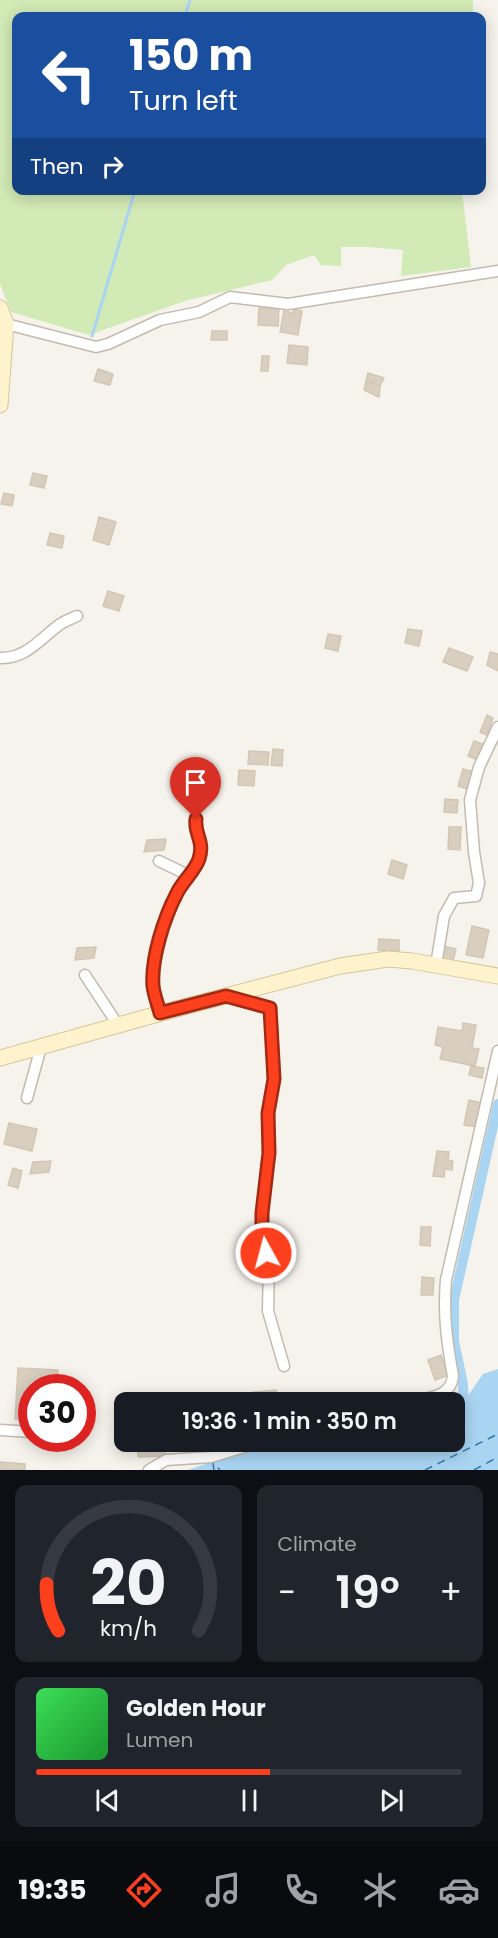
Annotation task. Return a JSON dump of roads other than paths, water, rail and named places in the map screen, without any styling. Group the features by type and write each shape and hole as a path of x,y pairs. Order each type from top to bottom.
{"main road":[{"path":"0,308 6,324 0,405"},
{"path":"0,1058 340,966 388,959 498,976"}],"street":[{"path":"6,324 96,347 108,345 160,320 199,312 230,297 288,304 498,271"},
{"path":"0,657 10,658 31,649 59,625 76,616"},
{"path":"436,965 444,916 453,898 476,896 479,883 470,800 479,767 498,727"},
{"path":"160,1013 153,988 157,951 176,894 197,865 201,852 200,840 195,828 196,819"},
{"path":"159,861 188,875"},
{"path":"85,975 118,1025"},
{"path":"226,996 270,1008 274,1079 268,1113 269,1153 262,1213 262,1242 269,1264 268,1311 284,1366"},
{"path":"27,1098 41,1047"},
{"path":"445,1392 452,1383 453,1376 445,1331 446,1280 498,1051"},
{"path":"0,1430 18,1431"},
{"path":"149,1470 166,1460 211,1457 227,1452"}],"water":[{"path":"498,1369 498,1470 188,1470 242,1452 465,1452 465,1397 483,1374"}],"waterway":[{"path":"186,12 190,0"},
{"path":"92,336 134,195"},
{"path":"463,1392 454,1341 454,1300 498,1104"}]}
